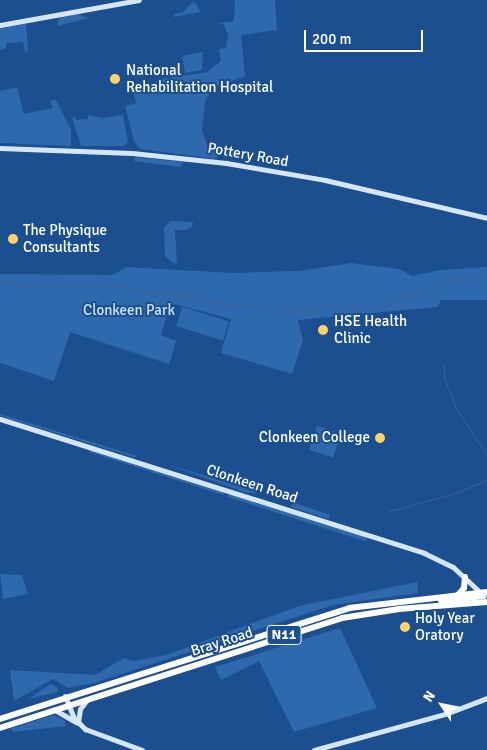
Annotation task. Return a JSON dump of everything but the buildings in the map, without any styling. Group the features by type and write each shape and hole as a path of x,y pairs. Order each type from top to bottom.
{"highway":[{"path":"458,595 464,588 465,577"},
{"name":"Bray Road","path":"0,719 65,696 349,608 458,595 485,597"},
{"name":"Bray Road","path":"0,728 51,709 342,618 485,597"},
{"name":"N11","path":"433,598 441,601 485,597"}],"main road":[{"path":"0,25 139,0"},
{"name":"Pottery Road","path":"0,148 132,153 224,163 325,180 487,218"},
{"name":"Clonkeen Road","path":"0,419 424,553 451,566 485,597"},
{"path":"65,696 78,724"},
{"path":"78,724 80,709 88,698"},
{"path":"314,750 448,713 487,698"},
{"path":"51,709 89,731 142,750"}],"green space":[{"path":"235,0 275,0 277,30 241,35 245,76 213,87 205,102 202,130 208,148 218,153 217,159 140,149 134,141 125,106 136,103 133,92 162,79 207,72 221,61 219,49 226,48 228,35 224,25 219,23 234,21"},
{"path":"194,1 201,12 174,17 174,14 183,12"},
{"path":"77,14 89,18 57,26 59,18"},
{"path":"26,23 28,51 25,52 23,42 6,43 6,48 0,50 0,28"},
{"path":"203,52 202,70 185,73 182,56"},
{"path":"17,87 24,114 52,108 51,100 56,100 71,130 71,146 0,143 0,91"},
{"path":"88,115 103,118 123,115 128,142 124,146 81,146 72,118 75,116 76,120 88,119"},
{"path":"135,157 183,162 180,167 134,161"},
{"path":"170,221 193,222 192,227 186,230 175,230 177,262 174,264 165,256 164,228"},
{"name":"Clonkeen Park","path":"351,263 399,269 412,276 440,270 487,267 487,300 441,300 438,307 298,320 303,340 292,374 221,353 231,319 171,303 161,335 176,341 169,364 70,332 54,381 0,363 0,274 113,275 126,267 233,273 298,271"},
{"path":"182,307 229,321 223,340 176,326"},
{"path":"0,414 136,456 135,457 0,416"},
{"path":"317,426 341,434 333,458 309,450"},
{"path":"90,449 225,491 223,495 89,452"},
{"path":"166,464 203,475 259,493 247,493"},
{"path":"229,492 368,537 366,542 227,497"},
{"path":"292,502 330,515 329,519 291,507"},
{"path":"0,574 22,575 28,594 3,599"},
{"path":"417,582 418,593 333,605 94,683 68,688 53,679 14,701 10,670 95,675 124,658 134,661 166,655 299,606"},
{"path":"340,628 377,708 294,732 259,661 221,680 215,667"},
{"path":"51,684 58,688 58,692 28,699"},
{"path":"54,715 65,721 66,726 14,732 10,729"}],"waterway":[{"path":"0,281 23,285 120,284 147,293 172,294 227,305 284,307 307,312 324,307 353,311 388,306 404,297 425,293 443,281 487,275"},
{"path":"443,364 445,380 456,408 487,456"},
{"path":"389,511 456,493 487,480"}],"place":[{"name":"National Rehabilitation Hospital","path":"115,79"},
{"name":"The Physique Consultants","path":"13,239"},
{"name":"HSE Health Clinic","path":"323,330"},
{"name":"Clonkeen College","path":"380,438"},
{"name":"Holy Year Oratory","path":"405,627"}]}
